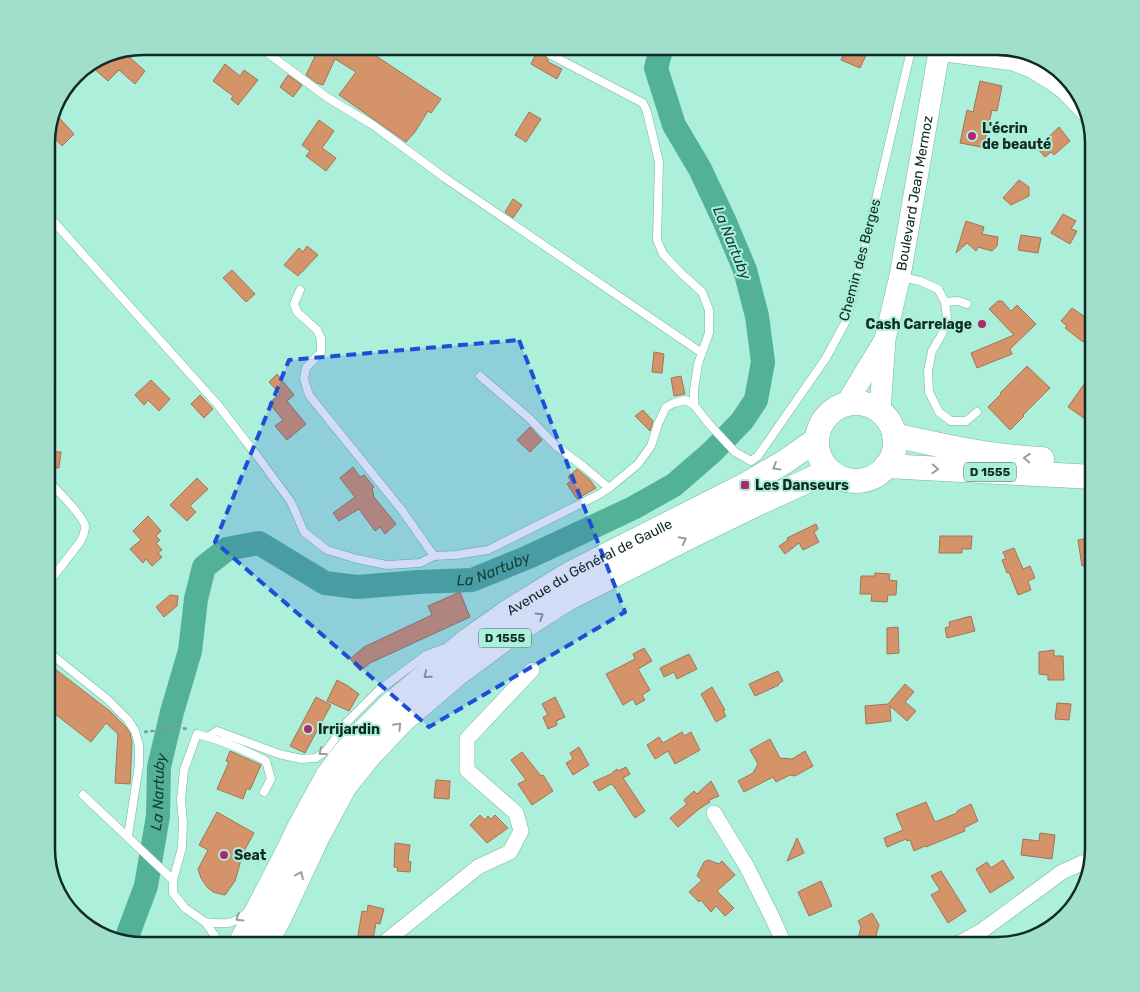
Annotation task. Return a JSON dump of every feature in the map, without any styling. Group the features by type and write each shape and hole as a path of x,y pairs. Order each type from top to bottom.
{"main road":[{"name":"Boulevard Jean Mermoz","path":"880,411 885,339 900,276 938,55"},
{"name":"Boulevard Jean Mermoz","path":"846,404 885,339"},
{"path":"858,403 869,405 880,411 891,426 894,435 892,456 886,466 878,474 856,481 844,479 833,474 824,465 818,453 816,440 819,428 825,417 834,409 846,404 858,403"},
{"name":"D 1555","path":"894,435 946,447 1024,458 1085,461"},
{"name":"Avenue du Général de Gaulle","path":"244,937 328,775 354,741 390,705 468,640 509,611 571,573 745,485 786,461 816,440"},
{"name":"D 1555","path":"886,466 1085,477"},
{"name":"Avenue du Général de Gaulle","path":"273,937 279,919 319,834 345,786 370,755 404,720 456,675 507,637 567,599 758,504 822,474 833,474"}],"street":[{"path":"995,55 1009,56"},
{"path":"1020,58 1031,70 1049,80 1064,92 1075,104"},
{"path":"391,937 478,867 510,852 521,831 516,813 467,770 467,739 532,670"},
{"path":"714,813 747,866 781,937"},
{"path":"970,937 983,930 1062,872 1083,864"}],"lane":[{"path":"270,55 328,98 373,125 445,178 702,353"},
{"path":"553,55 643,103 647,112 659,162 657,240 663,254 702,292 709,310 709,333 698,364 694,405"},
{"name":"Chemin des Berges","path":"694,405 735,452 750,461 758,456 826,358 846,321 910,55"},
{"path":"55,223 218,405 291,502 304,532 327,550 357,559 386,565 420,563 434,556 488,550 591,499 609,488 638,464 651,446 666,407 686,400 694,405"},
{"path":"900,276 920,281 938,289 945,302 947,318 942,334 932,351 928,371 929,392 939,412 950,421 966,420 977,412"},
{"path":"300,290 294,304 297,312 317,330 321,338 321,352 306,368 304,379 309,395 401,509 434,556"},
{"path":"945,302 958,301 967,304"},
{"path":"480,376 529,418 556,446 609,488"},
{"path":"55,488 79,515 85,525 84,534 80,542 55,574"},
{"path":"208,737 217,731 279,754 301,759 316,758 326,752 347,722 378,691 426,655 468,640"},
{"path":"55,657 107,700 128,720 135,731 139,745 139,765 128,836"},
{"path":"216,937 205,922 185,908 173,893 173,880 182,848 183,822 181,800 184,770 197,734 252,753 266,761 271,779 264,792"},
{"path":"83,795 173,880"},
{"path":"205,922 232,923 245,915 288,852"}],"path":[{"path":"147,732 181,728"}],"highlighted area":[{"path":"519,340 625,612 429,727 215,542 289,360"}],"building":[{"path":"316,55 375,55 441,99 431,113 428,111 415,132 406,142 339,95 356,72 335,59 323,85 306,75"},
{"path":"536,55 542,55 546,57 548,62 562,69 557,79 531,64"},
{"path":"843,55 866,55 860,68 841,60"},
{"path":"129,57 145,71 135,84 119,70 108,81 95,69 120,58"},
{"path":"225,64 240,76 244,70 258,80 238,105 231,99 233,96 213,81"},
{"path":"288,75 302,85 293,97 280,87"},
{"path":"980,81 1002,86 997,111 992,110 985,140 983,139 981,147 960,143 967,110 973,112"},
{"path":"529,112 541,119 526,142 515,135"},
{"path":"59,117 74,134 62,146 55,138"},
{"path":"319,120 334,131 322,148 336,158 326,171 306,156 310,151 302,145"},
{"path":"1059,127 1070,141 1054,155 1051,152 1045,157 1037,148"},
{"path":"1019,180 1029,187 1029,196 1011,205 1003,198"},
{"path":"513,199 522,205 513,218 505,212"},
{"path":"1063,214 1076,221 1071,229 1077,231 1070,244 1051,233"},
{"path":"966,221 984,227 982,234 998,237 997,246 992,251 978,247 976,251 967,243 956,253"},
{"path":"1021,235 1041,238 1038,253 1018,250"},
{"path":"307,246 318,255 298,276 284,265 299,248 303,252"},
{"path":"232,270 255,294 246,302 223,278"},
{"path":"998,301 1002,301 1011,311 1017,305 1036,324 1010,349 1012,354 977,368 971,353 1014,335 989,309"},
{"path":"1072,308 1085,317 1085,340 1083,342 1065,328 1067,326 1061,321"},
{"path":"654,352 664,354 662,373 652,372"},
{"path":"1027,366 1050,388 1010,430 988,407"},
{"path":"277,374 294,395 287,401 306,424 287,440 275,426 283,420 269,403 280,394 269,382"},
{"path":"681,376 685,394 674,396 671,378"},
{"path":"151,380 170,399 159,411 148,400 144,405 135,395"},
{"path":"1085,383 1085,419 1068,407"},
{"path":"200,395 213,409 204,418 191,404"},
{"path":"643,410 653,421 650,431 635,416"},
{"path":"530,427 542,440 530,452 517,440"},
{"path":"55,452 61,452 59,468 55,468"},
{"path":"353,467 360,477 364,475 374,487 372,488 374,497 396,524 385,534 380,527 375,531 359,509 339,521 333,513 355,497 340,478"},
{"path":"577,469 596,488 577,499 567,484 571,481 568,477"},
{"path":"197,478 208,489 190,506 196,512 187,521 170,505"},
{"path":"148,516 161,531 156,536 160,540 156,543 162,550 158,553 162,557 152,566 146,559 143,563 130,549 141,540 133,531"},
{"path":"816,524 818,529 814,532 819,542 803,550 799,543 785,554 779,546 788,540 787,538"},
{"path":"940,536 972,536 971,549 962,549 962,553 939,553"},
{"path":"1085,539 1085,566 1082,566 1078,540"},
{"path":"1014,548 1023,569 1030,566 1035,578 1028,581 1031,590 1018,595 1002,560 1006,559 1003,552"},
{"path":"875,573 890,574 889,580 897,581 896,595 888,595 887,602 871,601 872,594 860,594 861,576 875,576"},
{"path":"460,592 470,617 370,663 360,671 350,659 364,647 432,615 428,606"},
{"path":"170,595 178,596 177,606 164,617 156,607"},
{"path":"971,616 975,631 947,638 945,628 950,626 949,622"},
{"path":"898,627 899,653 887,654 887,628"},
{"path":"644,648 652,661 638,669 650,690 642,695 645,700 636,705 633,699 623,705 606,674 635,659 633,654"},
{"path":"1054,650 1054,656 1063,656 1064,680 1048,680 1048,675 1039,674 1039,652"},
{"path":"689,654 697,669 677,679 674,672 664,677 660,668"},
{"path":"55,669 111,712 130,733 132,743 130,784 115,783 118,734 106,723 91,742 55,714"},
{"path":"778,671 783,681 779,685 755,696 749,684"},
{"path":"337,680 359,694 349,711 327,701"},
{"path":"905,684 914,692 905,702 916,711 907,721 890,706 891,721 866,724 865,706 888,704"},
{"path":"712,687 725,710 723,711 726,716 716,722 701,694"},
{"name":"Irrijardin","path":"316,697 331,705 305,753 290,746"},
{"path":"555,697 565,717 556,721 557,725 548,729 543,717 548,715 542,704"},
{"path":"1057,703 1071,704 1069,720 1055,719"},
{"path":"682,732 684,736 691,732 700,750 675,764 668,751 655,759 647,745 659,737 663,743"},
{"path":"770,739 780,758 792,759 805,751 813,766 795,776 790,775 776,782 773,777 744,792 738,781 753,773 758,764 750,750"},
{"path":"579,747 589,765 573,775 566,763 573,759 570,753"},
{"path":"230,751 261,765 250,790 247,788 243,799 217,789 229,762 226,761"},
{"path":"522,752 541,776 543,775 553,791 532,805 518,784 526,780 511,760"},
{"path":"626,767 630,774 623,778 645,811 635,818 613,785 611,784 599,791 593,782 611,774 617,769 618,771"},
{"path":"436,780 450,781 449,799 434,798"},
{"path":"711,781 719,796 709,800 710,802 678,827 670,818 687,804 684,800 694,791 697,794"},
{"path":"926,802 935,822 957,813 957,811 971,804 978,821 964,828 965,831 914,851 910,840 907,841 906,839 887,847 884,838 903,830 896,814"},
{"name":"Seat","path":"217,812 254,833 243,853 235,881 225,895 213,892 207,887 198,869 208,850 199,845"},
{"path":"480,815 485,820 488,816 491,819 495,815 508,828 487,843 470,825"},
{"path":"1040,833 1055,835 1052,859 1021,855 1023,839 1039,841"},
{"path":"797,838 804,853 787,861"},
{"path":"395,843 410,845 408,861 411,862 410,872 397,871 398,868 394,867"},
{"path":"708,860 719,864 722,861 735,875 717,891 734,908 725,916 716,906 711,912 701,900 699,902 689,892 702,880 697,876 704,862"},
{"path":"1003,860 1014,878 990,893 976,869 987,862 991,868"},
{"path":"941,871 966,911 948,923 931,895 940,890 931,876"},
{"path":"821,881 832,906 809,916 798,892"},
{"path":"368,905 384,909 380,924 376,923 373,937 358,937 362,911 367,912"},
{"path":"872,913 879,925 876,937 858,937 861,927 858,921"}],"waterway":[{"name":"La Nartuby","path":"128,935 146,886 158,816 159,767 172,712 190,651 196,599 204,567 227,549 259,543 325,583 357,587 472,580 563,541 633,508 674,485 712,452 742,421 756,400 763,362 757,316 745,270 700,169 674,125 656,68 660,55"}],"place":[{"name":"L'écrin de beauté","path":"972,136"},
{"name":"Cash Carrelage","path":"982,324"},
{"name":"Les Danseurs","path":"745,485"},
{"name":"Irrijardin","path":"308,729"},
{"name":"Seat","path":"224,855"}]}
